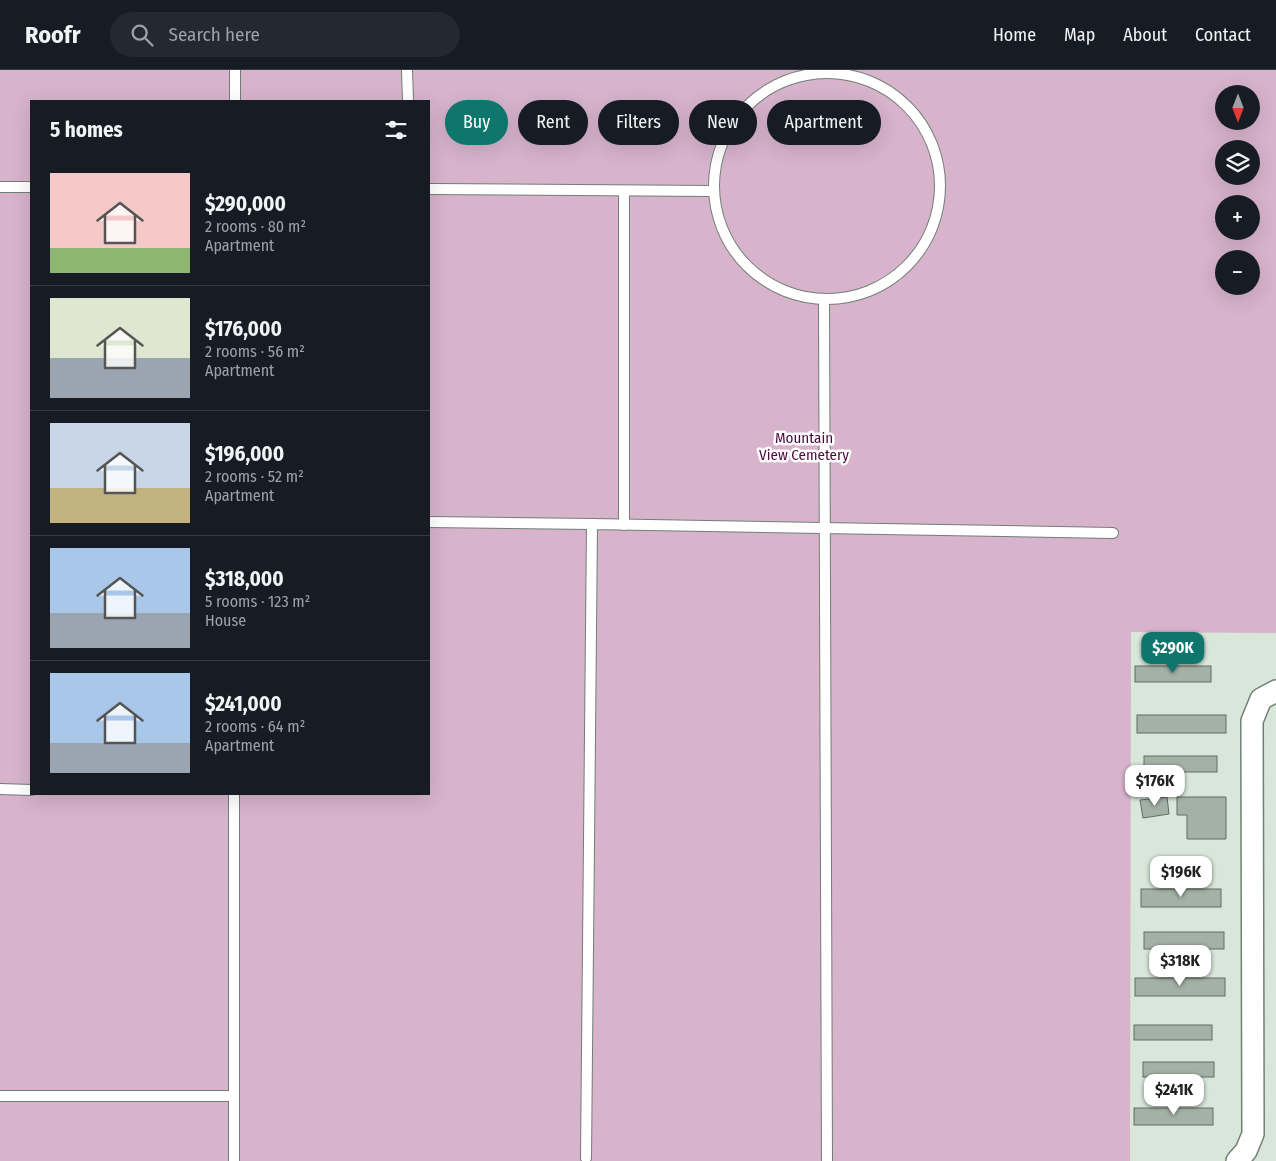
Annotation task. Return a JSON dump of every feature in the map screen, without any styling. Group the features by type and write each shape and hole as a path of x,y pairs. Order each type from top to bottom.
{"street":[{"path":"1237,1161 1246,1151 1253,1134 1252,721 1260,699 1276,691"}],"lane":[{"path":"235,70 235,100"},
{"path":"408,70 408,100"},
{"path":"827,71 865,78 898,97 924,125 939,160 941,198 931,234 910,266 879,288 824,301 805,298 769,285 740,261 720,228 712,191 717,155 732,122 758,95 791,78 827,71"},
{"path":"0,187 30,187"},
{"path":"430,190 712,191"},
{"path":"624,191 624,525"},
{"path":"824,301 827,1161"},
{"path":"430,522 1113,533"},
{"path":"586,1158 592,524"},
{"path":"0,789 30,790"},
{"path":"234,795 234,1161"},
{"path":"0,1096 234,1096"}],"green space":[{"name":"Mountain View Cemetery","path":"0,70 1276,70 1276,633 1131,632 1130,1161 0,1161"}],"building":[{"path":"1135,666 1211,666 1211,682 1135,682"},
{"path":"1137,715 1226,715 1226,733 1137,733"},
{"path":"1144,756 1217,756 1217,772 1144,772"},
{"path":"1167,797 1169,814 1143,818 1140,800"},
{"path":"1177,797 1226,797 1226,839 1187,839 1187,815 1177,815"},
{"path":"1141,889 1221,889 1221,907 1141,907"},
{"path":"1144,932 1224,932 1224,949 1144,949"},
{"path":"1135,978 1225,978 1225,996 1135,996"},
{"path":"1134,1025 1212,1025 1212,1040 1134,1040"},
{"path":"1143,1062 1214,1062 1214,1077 1143,1077"},
{"path":"1134,1108 1213,1108 1213,1125 1134,1125"}]}
